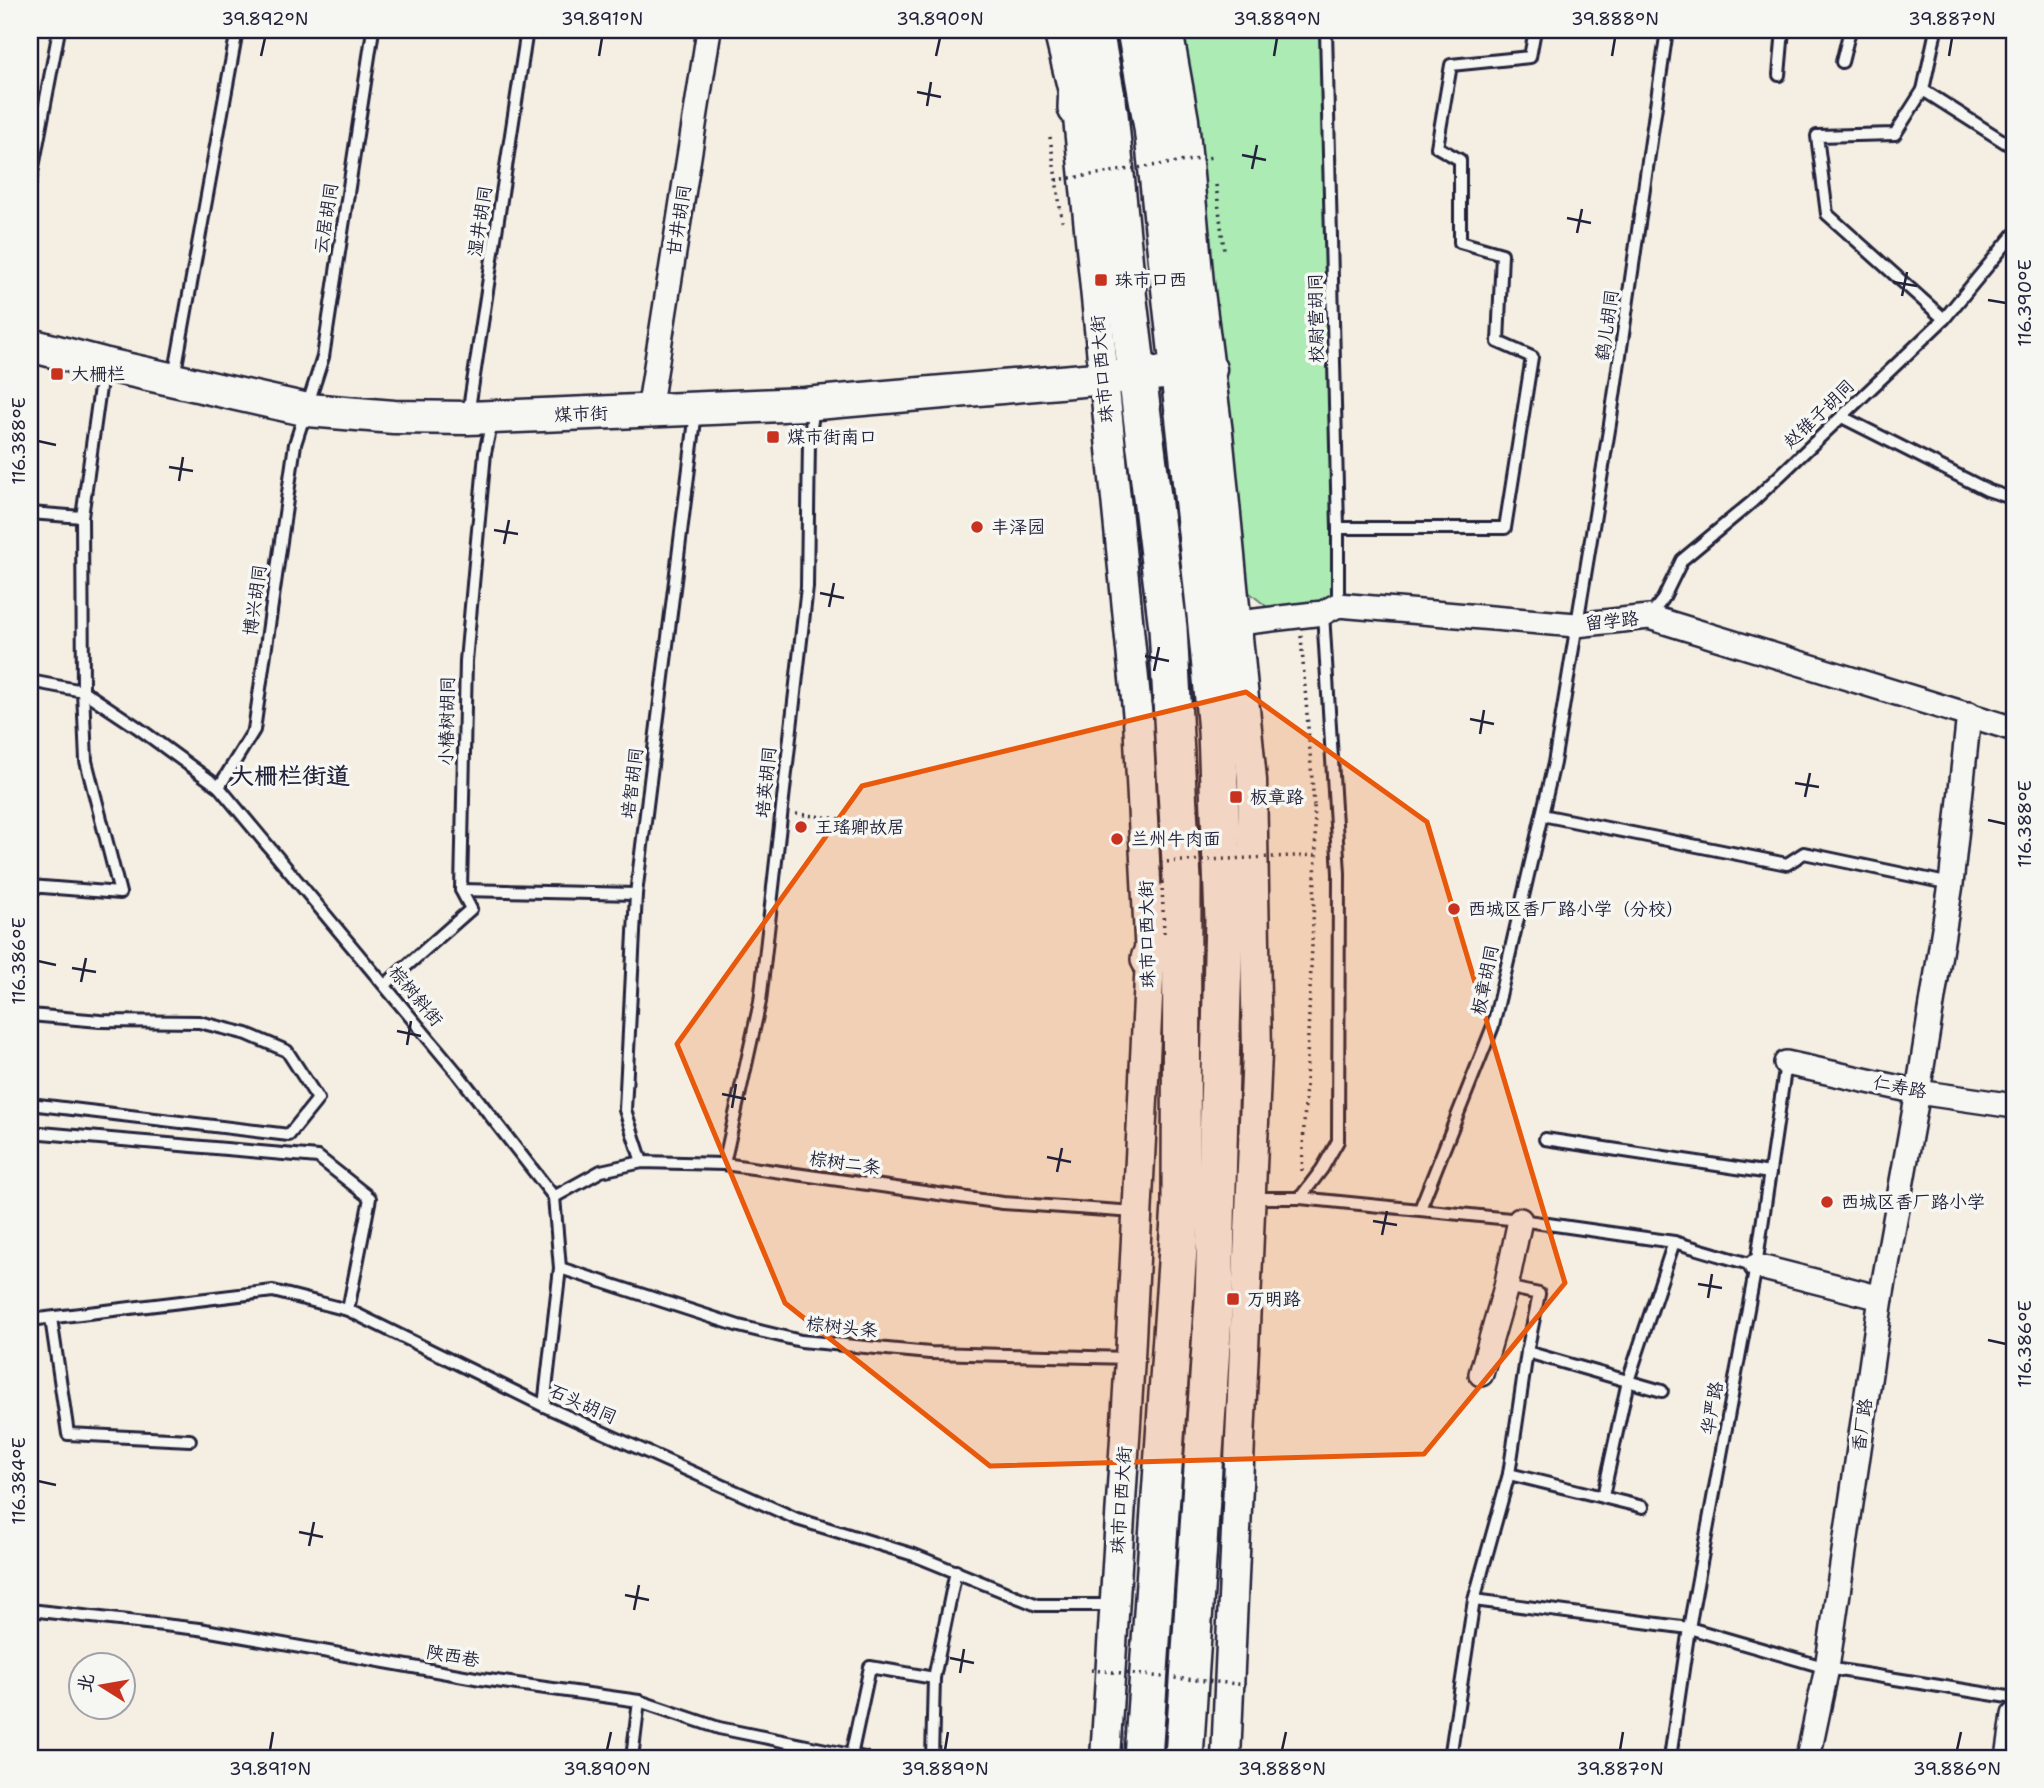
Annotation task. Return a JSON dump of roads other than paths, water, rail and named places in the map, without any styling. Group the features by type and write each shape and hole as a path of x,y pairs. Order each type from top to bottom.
{"main road":[{"path":"1077,108 1081,30"},
{"name":"珠市口西大街","path":"1094,30 1110,114 1125,275 1121,377 1168,628 1182,880 1181,1205 1143,1758"},
{"path":"1136,30 1194,370 1189,454 1217,731 1224,919 1214,1300 1184,1758"},
{"path":"1153,127 1159,30"},
{"name":"煤市街","path":"30,345 308,410 394,417 480,418 805,404 814,401 1194,370"},
{"path":"1157,946 1182,880"}],"street":[{"name":"甘井胡同","path":"649,411 709,30"},
{"name":"珠市口西大街","path":"1058,30 1077,108 1121,377 1138,719 1157,946 1105,1758"},
{"path":"1168,30 1184,120 1194,370 1238,623 1252,780 1257,1053 1226,1758"},
{"name":"留学路","path":"1238,623 1299,616 1330,609 1576,625 1649,617 2014,729"},
{"name":"香厂路","path":"1808,1758 1827,1668 1881,1298 1951,884 1969,714"},
{"name":"仁寿路","path":"1786,1063 1918,1091 2014,1106"},
{"path":"1481,1374 1506,1287 1520,1220"},
{"path":"1756,1266 1881,1298"},
{"path":"2008,1758 2014,1714"}],"lane":[{"path":"30,183 59,30"},
{"path":"173,380 237,30"},
{"name":"云居胡同","path":"308,410 323,357 373,30"},
{"name":"湿井胡同","path":"480,418 527,30"},
{"name":"校尉营胡同","path":"1300,1198 1322,1169 1338,1141 1339,873 1330,609 1338,528 1326,30"},
{"path":"1338,528 1505,528 1532,357 1498,342 1502,254 1460,242 1460,160 1437,147 1451,65 1530,57 1535,30"},
{"name":"鹞儿胡同","path":"1576,625 1611,424 1667,30"},
{"path":"1779,75 1783,30"},
{"path":"1842,62 1850,30"},
{"path":"1936,30 1923,90 1895,134 1817,136 1827,214 1944,319"},
{"path":"1923,90 2014,148"},
{"name":"赵锥子胡同","path":"1649,617 1663,598 1682,560 1752,502 1944,319 2014,234"},
{"path":"30,886 120,893 86,761 83,691 82,517 103,364"},
{"name":"培英胡同","path":"724,1164 760,1002 807,587 810,441 814,401"},
{"name":"培智胡同","path":"642,1162 625,1110 636,894 697,407"},
{"name":"博兴胡同","path":"219,787 254,730 295,444 308,410"},
{"path":"1842,417 1987,490 2014,499"},
{"name":"小椿树胡同","path":"385,985 471,909 461,890 466,661 485,453 480,418"},
{"path":"30,513 82,517"},
{"name":"板章胡同","path":"1420,1209 1493,1026 1554,763 1576,625"},
{"path":"30,681 83,691"},
{"name":"棕树斜街","path":"83,691 137,726 166,751 194,767 219,787 458,1074 554,1197"},
{"path":"1542,815 1787,864 1804,853 1951,884"},
{"path":"461,890 636,894"},
{"path":"30,1015 100,1021 199,1022 247,1034 287,1051 318,1099 289,1135 30,1104"},
{"name":"华严路","path":"1670,1758 1689,1628 1756,1266 1786,1063"},
{"path":"30,1132 318,1157 370,1198 348,1310"},
{"path":"1545,1139 1770,1173"},
{"name":"棕树二条","path":"554,1197 601,1171 642,1162 724,1164 1003,1203 1138,1212"},
{"path":"544,1406 560,1268 554,1197"},
{"path":"1252,1198 1300,1198 1520,1220 1674,1242 1756,1266"},
{"path":"1603,1496 1628,1381 1674,1242"},
{"name":"棕树头条","path":"560,1268 739,1326 801,1341 930,1353 1130,1358"},
{"path":"1450,1758 1474,1600 1509,1474 1527,1352 1539,1294 1506,1287"},
{"name":"石头胡同","path":"30,1320 273,1291 348,1310 544,1406 797,1519 956,1571 1037,1605 1114,1605"},
{"path":"51,1318 68,1434 190,1440"},
{"path":"1527,1352 1662,1391"},
{"path":"1509,1474 1643,1507"},
{"path":"932,1758 934,1678 956,1571"},
{"path":"1474,1600 1689,1628 1827,1668 2014,1698"},
{"name":"陕西巷","path":"30,1610 199,1629 481,1679 639,1701 800,1753 865,1758"},
{"path":"851,1756 870,1667 934,1678"},
{"path":"632,1758 639,1701"}],"place":[{"name":"珠市口西","path":"1101,280"},
{"name":"大栅栏","path":"57,374"},
{"name":"煤市街南口","path":"773,437"},
{"name":"丰泽园","path":"977,527"},
{"name":"板章路","path":"1236,797"},
{"name":"王瑶卿故居","path":"801,827"},
{"name":"兰州牛肉面","path":"1117,839"},
{"name":"西城区香厂路小学（分校）","path":"1454,909"},
{"name":"西城区香厂路小学","path":"1827,1202"},
{"name":"万明路","path":"1233,1299"}],"district":[{"name":"大栅栏街道","path":"290,776"}]}
